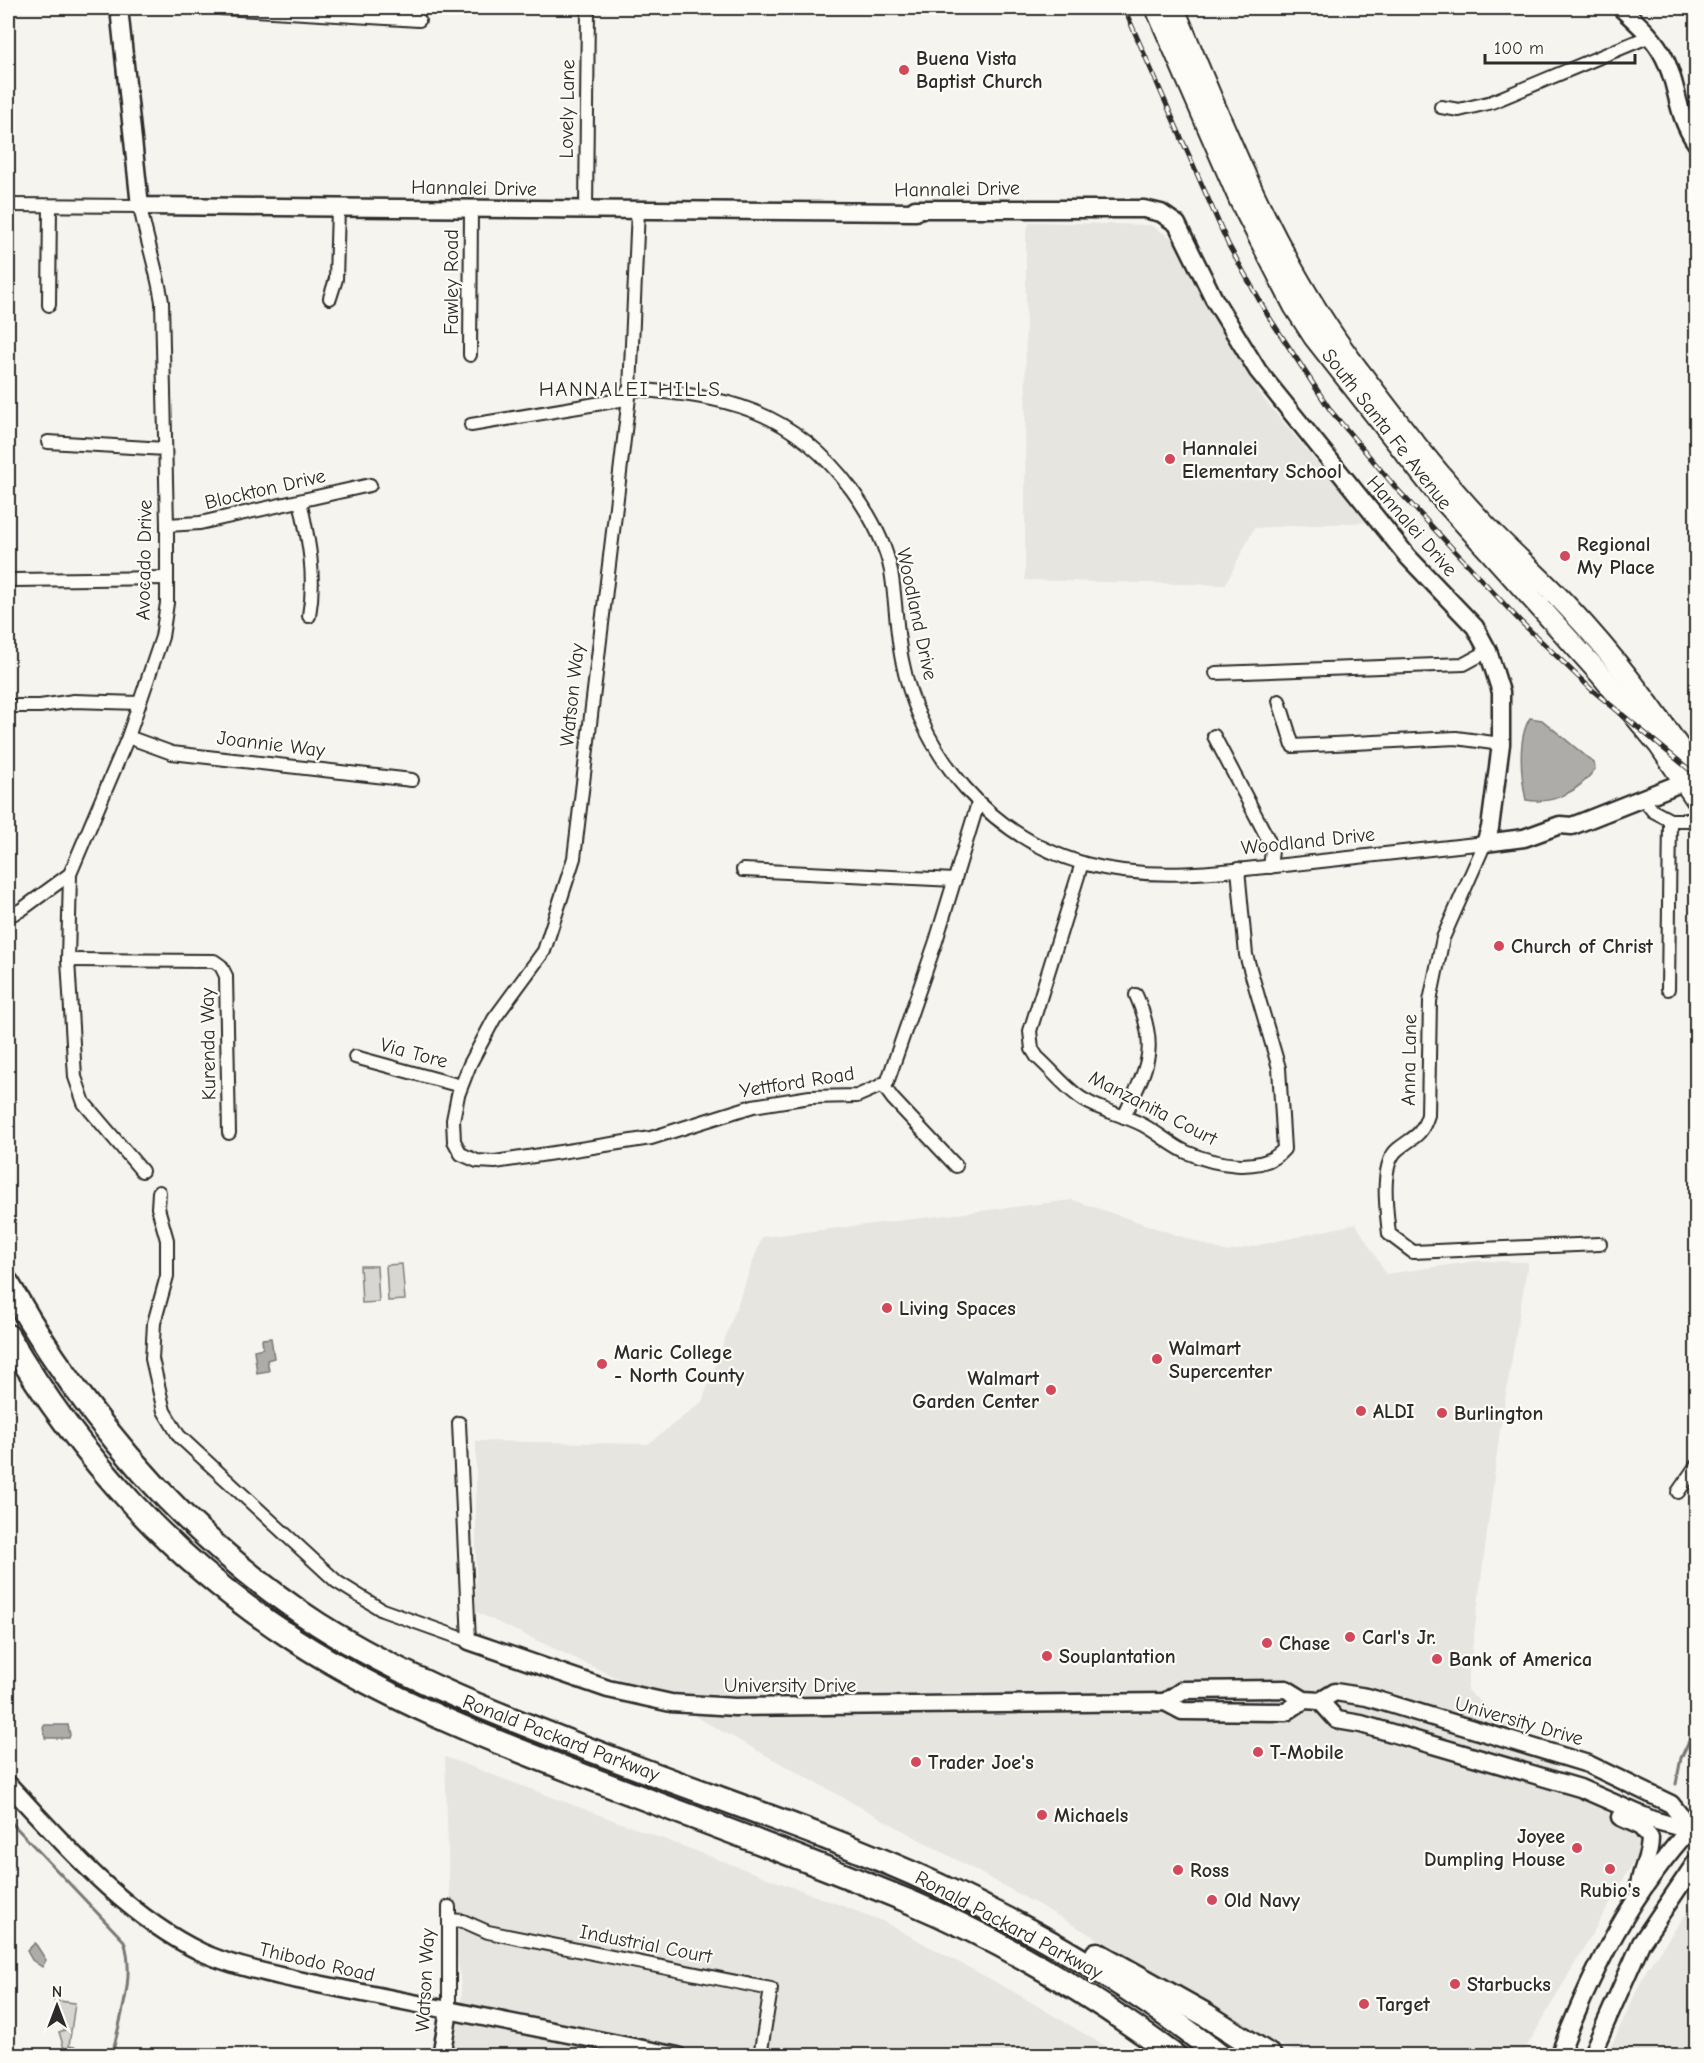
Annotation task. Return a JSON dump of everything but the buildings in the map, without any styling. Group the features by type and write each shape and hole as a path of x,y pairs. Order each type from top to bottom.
{"highway":[{"name":"Ronald Packard Parkway","path":"8,1284 54,1362 105,1431 150,1482 229,1556 317,1623 407,1674 448,1694 876,1859 955,1893 1097,1970 1220,2055"},
{"name":"Ronald Packard Parkway","path":"8,1336 44,1395 97,1466 173,1544 239,1601 293,1639 358,1678 447,1723 911,1903 992,1941 1081,1992 1175,2055"},
{"path":"955,1893 1087,1949 1197,2009 1270,2055"},
{"path":"1081,1992 1106,2021 1148,2055"}],"main road":[{"name":"South Santa Fe Avenue","path":"1156,8 1240,201 1294,306 1343,377 1474,537 1543,609 1659,745 1691,777"},
{"name":"South Santa Fe Avenue","path":"1174,8 1255,195 1308,298 1356,367 1486,526 1598,640 1670,732 1691,777 1696,799"}],"street":[{"name":"Avocado Drive","path":"119,8 140,206 146,240 158,274 162,302 167,578 162,637 128,737 70,874 68,960 72,1066 84,1103 142,1171"},
{"path":"222,8 419,21"},
{"name":"Lovely Lane","path":"586,210 588,8"},
{"path":"1621,8 1650,36 1665,58 1684,126 1696,143"},
{"path":"1441,107 1459,110 1492,102 1650,36"},
{"name":"Hannalei Drive","path":"8,205 916,212 915,209 1124,208 1161,213 1177,224 1215,299 1258,371 1397,544 1475,627 1488,651 1501,692 1501,744 1490,828 1485,843"},
{"path":"49,305 50,206"},
{"path":"330,298 336,279 338,208"},
{"name":"Fawley Road","path":"470,355 471,209"},
{"name":"Watson Way","path":"461,1154 454,1141 453,1120 461,1086 494,1019 544,951 574,858 630,389 638,210"},
{"path":"471,425 620,400 630,389"},
{"name":"Woodland Drive","path":"630,389 721,399 761,413 809,441 834,466 864,507 887,556 902,662 919,717 940,757 978,803 1023,837 1082,863 1128,873 1172,874 1270,867 1524,838 1560,825 1569,817 1691,777"},
{"path":"48,442 165,450"},
{"name":"Blockton Drive","path":"167,525 200,524 370,484"},
{"path":"300,501 311,550 314,589 309,616"},
{"path":"14,580 167,578"},
{"path":"1216,673 1464,664 1488,651"},
{"path":"8,706 40,706 74,701 140,703"},
{"path":"1279,701 1293,746 1456,738 1501,744"},
{"path":"1214,736 1268,839 1272,851 1270,867"},
{"name":"Joannie Way","path":"128,737 172,753 412,780"},
{"name":"Woodland Drive","path":"1560,825 1572,826 1644,800 1691,777"},
{"path":"1644,800 1653,811 1670,820 1696,820"},
{"name":"Yettford Road","path":"461,1154 477,1161 495,1162 651,1137 739,1109 810,1097 858,1096 887,1083 955,880 978,803"},
{"path":"1668,989 1670,820"},
{"name":"Anna Lane","path":"1485,843 1443,938 1430,1001 1428,1115 1424,1129 1411,1142 1397,1150 1389,1164 1385,1194 1389,1234 1413,1252 1600,1244"},
{"name":"Manzanita Court","path":"1082,863 1030,1031 1032,1049 1037,1057 1083,1099 1142,1125 1186,1152 1216,1162 1238,1164 1266,1162 1277,1158 1284,1149 1279,1068 1246,955 1238,869"},
{"path":"743,870 778,869 955,880"},
{"path":"8,916 21,910 70,874"},
{"name":"Kurenda Way","path":"68,960 214,960 221,966 226,976 229,1132"},
{"path":"1124,1117 1145,1070 1149,1052 1148,1022 1136,995"},
{"name":"Via Tore","path":"356,1057 461,1086"},
{"path":"882,1084 893,1100 956,1166"},
{"name":"University Drive","path":"159,1192 158,1208 167,1240 167,1276 154,1323 152,1359 164,1411 179,1436 337,1582 382,1610 608,1689 671,1703 735,1707 1165,1702 1182,1711 1286,1712 1335,1692 1367,1697 1588,1764 1671,1804 1694,1827"},
{"path":"459,1423 469,1641"},
{"path":"1677,1492 1696,1466"},
{"name":"University Drive","path":"1165,1702 1183,1690 1286,1689 1312,1700 1337,1720 1361,1724 1563,1784 1653,1820 1694,1827"},
{"name":"Thibodo Road","path":"8,1784 64,1843 138,1913 201,1952 244,1967 293,1979 678,2055"},
{"path":"1563,1784 1584,1801 1640,1826 1650,1838 1647,1860 1639,1876 1638,1894"},
{"path":"1559,2055 1582,1997 1611,1936 1638,1894 1694,1827"},
{"path":"1591,2055 1641,1943 1696,1862"},
{"name":"Watson Way","path":"441,2055 449,2011 449,1907"},
{"name":"Industrial Court","path":"449,1920 463,1921 479,1930 771,1989 760,2055"}],"shaded area":[{"name":"Hannalei Elementary School","path":"1030,222 1150,225 1177,241 1262,397 1367,522 1254,528 1225,585 1025,580 1026,232"},
{"path":"1530,718 1542,720 1594,763 1595,769 1589,777 1565,795 1546,800 1526,800 1522,747 1523,736"},
{"path":"1073,1200 1227,1252 1356,1224 1386,1274 1477,1261 1528,1262 1500,1430 1467,1690 1644,1844 1522,2055 1303,2055 1270,2040 1053,1913 671,1703 476,1612 476,1441 648,1444 702,1402 762,1237"},
{"path":"402,1264 405,1300 388,1301 386,1265"},
{"path":"360,1266 377,1266 379,1302 362,1303"},
{"path":"271,1338 274,1358 267,1360 269,1371 257,1373 254,1350 263,1348 262,1339"},
{"path":"45,1725 68,1725 69,1738 45,1738 43,1727"},
{"path":"445,1757 880,1920 1014,1992 1120,2055 451,2055 462,1995 449,1884"},
{"path":"1696,1900 1696,2055 1607,2055 1647,1969"},
{"path":"35,1943 46,1960 42,1967 32,1960 27,1951"},
{"path":"52,1994 60,1995 59,2001 75,2003 69,2046 76,2047 74,2055 66,2055 59,2032 65,2030"}],"waterway":[{"path":"1676,1784 1681,1758 1696,1726"},
{"path":"8,1819 124,1941 128,1969 127,1984 112,2056"}],"railway":[{"path":"1124,8 1228,244 1267,314 1331,411 1396,488 1519,620 1591,689 1696,775"}],"place":[{"name":"Buena Vista Baptist Church","path":"904,70"},
{"name":"Hannalei Elementary School","path":"1170,459"},
{"name":"Regional My Place","path":"1565,556"},
{"name":"Church of Christ","path":"1499,946"},
{"name":"Living Spaces","path":"887,1308"},
{"name":"Walmart Supercenter","path":"1157,1359"},
{"name":"Maric College - North County","path":"602,1364"},
{"name":"Walmart Garden Center","path":"1051,1390"},
{"name":"ALDI","path":"1361,1411"},
{"name":"Burlington","path":"1442,1413"},
{"name":"Carl's Jr.","path":"1350,1637"},
{"name":"Chase","path":"1267,1643"},
{"name":"Souplantation","path":"1047,1656"},
{"name":"Bank of America","path":"1437,1659"},
{"name":"T-Mobile","path":"1258,1752"},
{"name":"Trader Joe's","path":"916,1762"},
{"name":"Michaels","path":"1042,1815"},
{"name":"Joyee Dumpling House","path":"1577,1848"},
{"name":"Rubio's","path":"1610,1869"},
{"name":"Ross","path":"1178,1870"},
{"name":"Old Navy","path":"1212,1900"},
{"name":"Starbucks","path":"1455,1984"},
{"name":"Target","path":"1364,2004"}],"district":[{"name":"HANNALEI HILLS","path":"630,389"}]}
